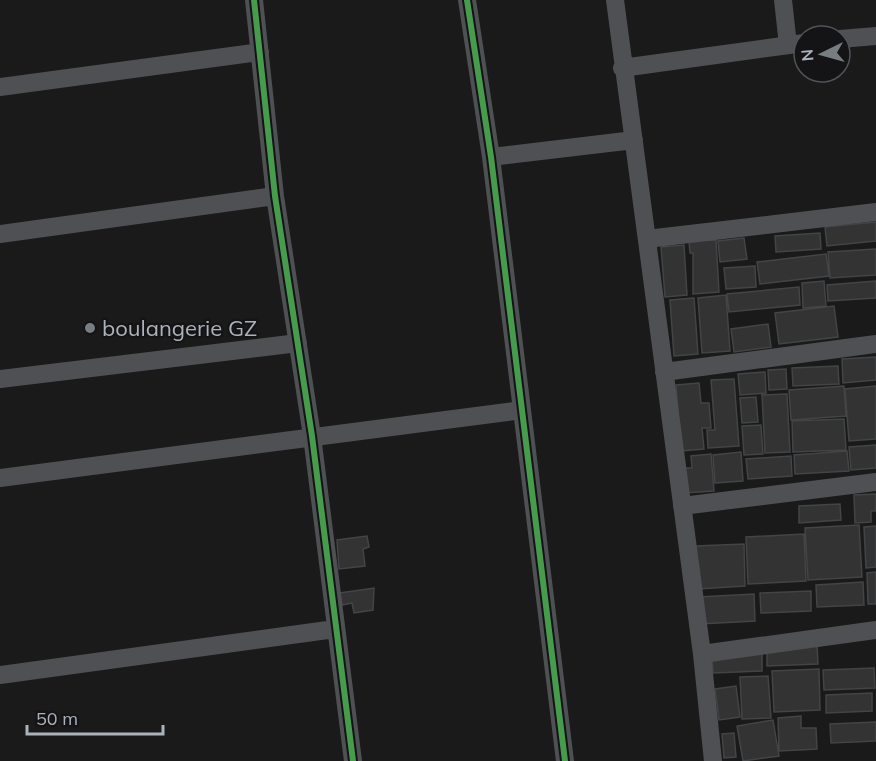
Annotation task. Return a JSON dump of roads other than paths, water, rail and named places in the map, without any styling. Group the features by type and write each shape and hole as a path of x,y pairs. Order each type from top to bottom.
{"street":[{"path":"254,0 275,196 312,436 353,761"},
{"path":"467,0 491,157 565,761"},
{"path":"615,0 622,68 634,140 702,654 713,761"},
{"path":"783,0 792,30"},
{"path":"852,38 876,36"},
{"path":"622,68 792,45"},
{"path":"0,87 260,52"},
{"path":"491,157 634,140"},
{"path":"0,234 275,196"},
{"path":"647,239 876,212"},
{"path":"0,380 298,343"},
{"path":"664,372 876,344"},
{"path":"0,478 522,410"},
{"path":"682,506 876,482"},
{"path":"0,675 335,629"},
{"path":"702,654 876,630"}],"place":[{"name":"boulangerie GZ","path":"90,328"}]}
